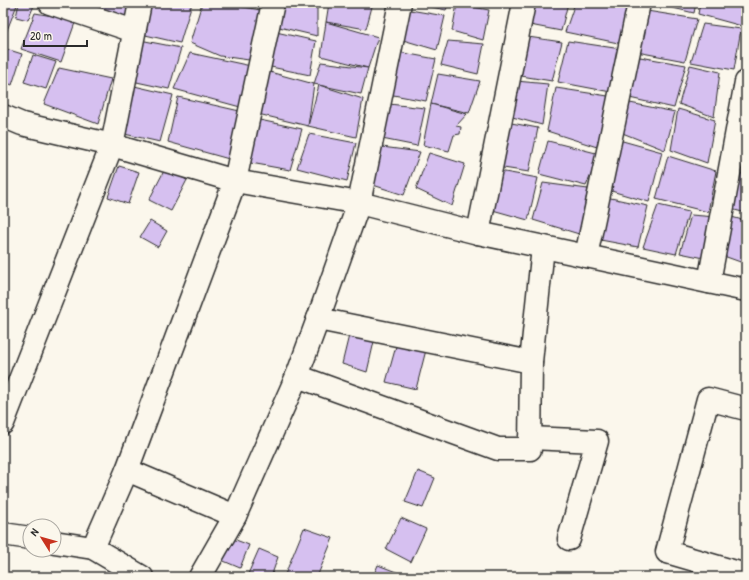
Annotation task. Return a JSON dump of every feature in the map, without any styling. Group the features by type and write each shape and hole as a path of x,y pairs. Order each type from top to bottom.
{"street":[{"path":"50,3 134,31"},
{"path":"3,423 112,145 140,3"},
{"path":"93,548 127,470 235,181 273,3"},
{"path":"200,577 235,516 297,376 359,202 400,3"},
{"path":"478,232 524,3"},
{"path":"586,256 639,3"},
{"path":"709,282 746,82"},
{"path":"3,116 22,124 112,145 235,181 359,202 543,247 746,290"},
{"path":"297,376 498,449 530,448 531,362 543,247"},
{"path":"318,319 531,362"},
{"path":"746,410 708,399 666,552 746,575"},
{"path":"530,438 597,441 569,540"},
{"path":"127,470 235,516"},
{"path":"3,534 22,537"},
{"path":"62,543 93,548 142,577"}],"building":[{"path":"3,3 17,5 3,40"},
{"path":"19,3 35,3 28,20 16,17"},
{"path":"90,3 132,3 128,17"},
{"path":"149,3 192,3 180,43 141,34"},
{"path":"202,3 222,3 260,10 249,60 220,56 190,43"},
{"path":"281,3 317,3 317,36 279,27"},
{"path":"329,3 373,3 366,29 326,22"},
{"path":"413,3 449,3 446,10"},
{"path":"533,3 568,3 561,31 530,25"},
{"path":"575,3 616,3 633,6 623,44 565,32"},
{"path":"652,3 696,3 694,13"},
{"path":"700,3 746,3 742,26 698,14"},
{"path":"457,4 489,10 483,40 452,31"},
{"path":"410,10 445,16 437,50 403,40"},
{"path":"647,11 697,19 685,61 637,52"},
{"path":"35,13 76,20 61,62 21,49"},
{"path":"326,22 378,37 368,68 321,56"},
{"path":"703,24 741,29 734,70 691,62"},
{"path":"276,32 316,41 310,75 266,66"},
{"path":"528,37 562,42 552,81 515,75"},
{"path":"140,40 181,48 169,89 132,81"},
{"path":"448,41 484,44 478,74 441,65"},
{"path":"568,41 621,49 611,92 558,82"},
{"path":"3,48 22,54 12,85 3,81"},
{"path":"398,52 436,59 426,101 388,94"},
{"path":"190,53 251,66 244,108 174,89"},
{"path":"33,55 56,62 46,89 24,82"},
{"path":"640,57 686,65 674,108 625,97"},
{"path":"321,62 368,68 361,94 314,84"},
{"path":"690,65 720,72 714,117 679,104"},
{"path":"59,68 111,79 98,124 44,104"},
{"path":"266,71 314,84 308,126 258,114"},
{"path":"438,74 480,81 469,113 431,104"},
{"path":"516,81 548,84 542,125 505,115"},
{"path":"130,85 173,95 160,142 120,133"},
{"path":"319,85 363,99 356,137 308,126"},
{"path":"556,88 608,96 597,147 547,131"},
{"path":"178,97 244,112 229,159 168,142"},
{"path":"630,103 675,112 665,150 620,132"},
{"path":"389,104 425,108 417,146 382,139"},
{"path":"431,104 467,114 456,126 461,127 460,134 454,135 449,151 423,145"},
{"path":"678,109 715,120 707,163 671,150"},
{"path":"255,119 302,129 290,170 245,162"},
{"path":"506,122 538,128 529,172 497,167"},
{"path":"746,128 746,170 738,168"},
{"path":"309,134 356,143 347,181 297,168"},
{"path":"619,140 662,152 649,202 608,190"},
{"path":"548,141 600,154 586,186 539,174"},
{"path":"382,147 420,152 404,195 373,185"},
{"path":"429,153 465,164 452,206 416,189"},
{"path":"668,156 716,171 708,212 656,199"},
{"path":"119,166 139,172 128,204 108,197"},
{"path":"165,169 187,180 171,211 149,200"},
{"path":"499,171 538,178 528,220 489,209"},
{"path":"736,172 746,175 746,213 731,209"},
{"path":"543,183 588,189 579,234 533,220"},
{"path":"606,197 648,206 638,247 595,239"},
{"path":"658,205 689,212 676,254 643,247"},
{"path":"691,215 716,217 709,259 680,253"},
{"path":"728,216 746,221 746,264 721,255"},
{"path":"150,221 167,231 158,247 140,237"},
{"path":"351,327 376,333 367,372 342,364"},
{"path":"398,339 427,346 416,389 386,382"},
{"path":"418,471 435,478 423,508 405,502"},
{"path":"401,518 426,529 411,562 386,549"},
{"path":"304,528 333,538 317,577 284,577"},
{"path":"228,537 249,545 240,568 219,559"},
{"path":"259,549 278,557 271,577 256,577 248,574"},
{"path":"378,565 404,575 404,577 373,577"}]}
